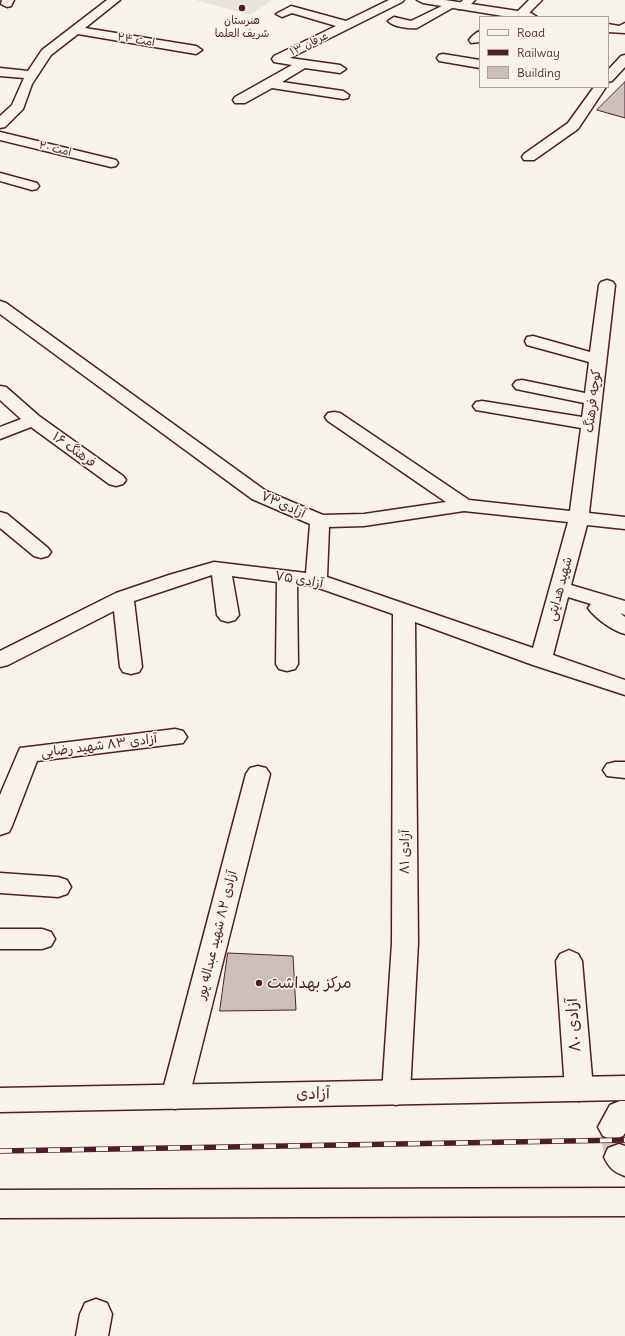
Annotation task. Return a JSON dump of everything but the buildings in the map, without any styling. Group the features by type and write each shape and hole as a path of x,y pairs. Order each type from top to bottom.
{"street":[{"path":"0,124 18,106 18,87 32,75 46,53 114,0"},
{"name":"عرفان ۱۳","path":"303,64 278,59 398,0"},
{"path":"423,0 460,4 500,15 526,16 536,0"},
{"path":"394,21 413,25 460,4"},
{"path":"302,5 286,11 347,25"},
{"name":"امت ۲۴","path":"75,30 196,50"},
{"path":"443,58 479,64"},
{"path":"609,77 625,59"},
{"path":"303,64 340,69"},
{"name":"عرفان ۱۳","path":"240,100 303,64"},
{"path":"0,72 32,75"},
{"path":"270,84 343,95"},
{"path":"529,157 572,126 599,88"},
{"name":"امت ۲۰","path":"0,136 111,163"},
{"path":"0,177 32,186"},
{"name":"کوچه فرهنگ","path":"579,517 607,285"},
{"name":"آزادی۷۳","path":"0,306 259,495 320,520 364,520 464,505 625,523"},
{"path":"533,341 598,359"},
{"path":"522,385 593,400"},
{"name":"فرهنگ ۱۶","path":"0,391 33,420 116,480"},
{"path":"482,406 590,424"},
{"path":"334,417 464,505"},
{"path":"0,434 33,420"},
{"name":"شهید هدایتی","path":"541,660 579,517"},
{"path":"0,518 41,552"},
{"path":"316,580 320,520"},
{"name":"آزادی ۷۵","path":"0,660 123,598 176,578 214,568 316,580 541,660 625,688"},
{"path":"221,569 228,615"},
{"path":"287,577 287,664"},
{"path":"560,588 625,608"},
{"path":"123,598 131,666"},
{"path":"599,608 625,627"},
{"name":"آزادی ۸۱","path":"396,1093 405,943 404,612"},
{"name":"آزادی ۸۳ شهید رضایی","path":"0,826 28,754 175,737"},
{"name":"آزادی ۸۲ شهید عبداله پور","path":"175,1097 258,774"},
{"path":"0,883 58,887"},
{"path":"0,939 42,939"},
{"name":"آزادی ۸۰","path":"570,961 579,1089"},
{"name":"آزادی","path":"0,1100 625,1088"},
{"path":"0,1204 625,1202"}],"shaded area":[{"name":"هنرستان شریف العلما","path":"195,0 272,0 250,15"}],"tunnel":[{"path":"613,1127 619,1157"}],"railway":[{"path":"0,1151 625,1140"}],"place":[{"name":"هنرستان شریف العلما","path":"242,8"},
{"name":"مرکز بهداشت","path":"259,983"}]}
